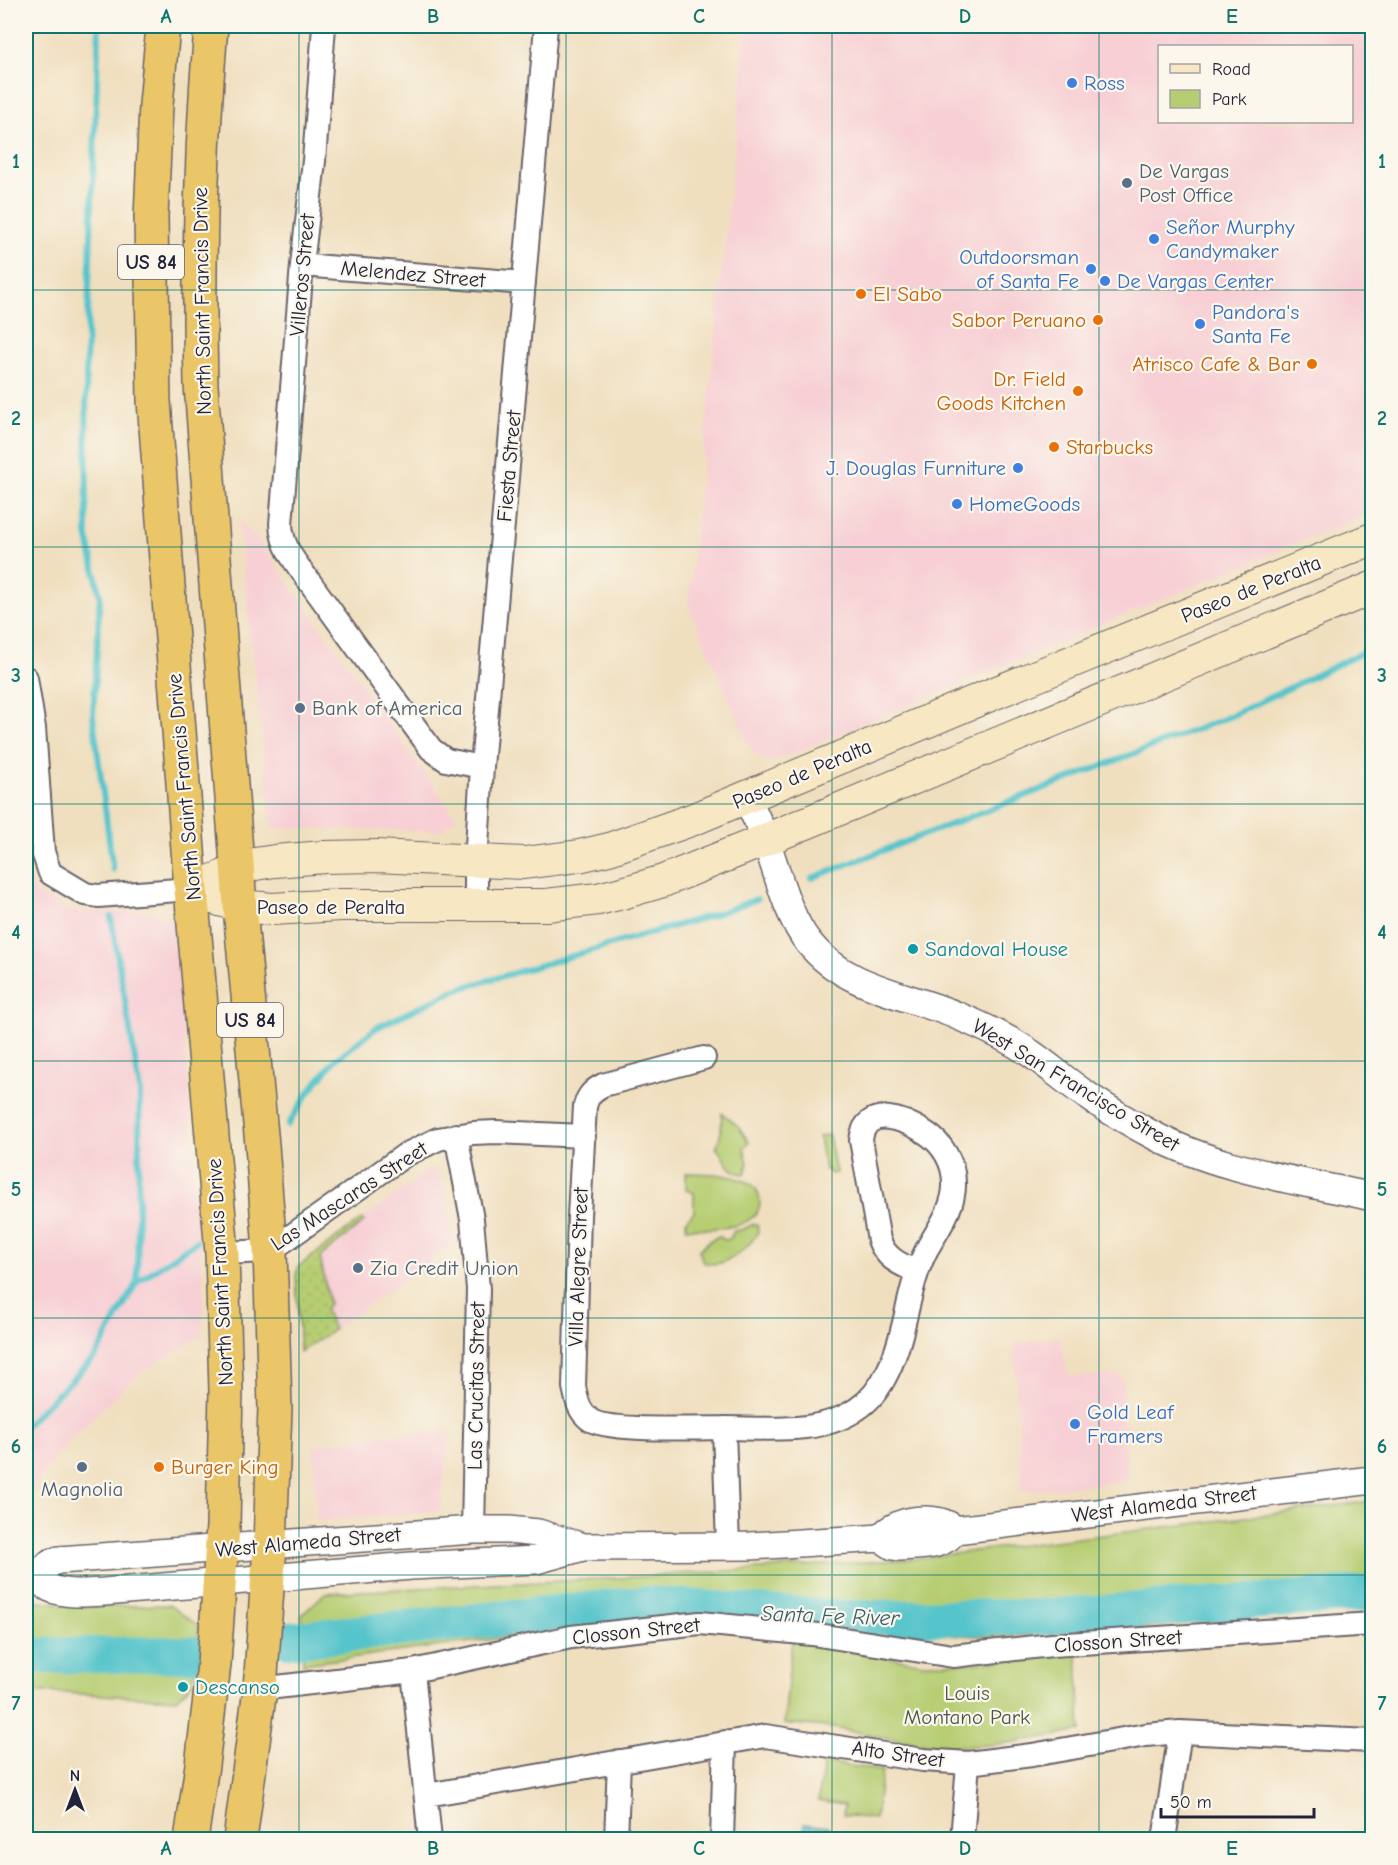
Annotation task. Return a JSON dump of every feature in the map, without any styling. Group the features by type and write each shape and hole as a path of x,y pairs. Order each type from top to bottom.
{"highway":[{"name":"North Saint Francis Drive","path":"163,26 153,171 152,357 178,890 222,1253 226,1391 222,1549"},
{"name":"North Saint Francis Drive","path":"211,26 200,200 201,375 207,484 240,906 270,1251 275,1408 270,1546"},
{"name":"US 84","path":"240,1839 260,1689 270,1546"},
{"name":"US 84","path":"191,1839 213,1675 222,1549"}],"main road":[{"name":"Paseo de Peralta","path":"178,890 266,862 324,857 376,856 524,863 579,856 637,841 747,798 1000,691 1372,539"},
{"name":"Paseo de Peralta","path":"178,890 240,906 272,909 340,905 476,907 571,903 626,892 663,881 765,840 1372,588"}],"street":[{"name":"Villeros Street","path":"324,26 281,524 283,540 290,554 431,749 446,760 482,767"},
{"name":"Fiesta Street","path":"476,907 476,862 482,767 546,26"},
{"name":"Melendez Street","path":"302,265 524,283"},
{"path":"26,678 34,728 43,852 50,873 86,894 98,896 178,890"},
{"name":"West San Francisco Street","path":"747,798 796,922 808,942 840,971 867,986 957,1015 1006,1039 1030,1053 1087,1095 1173,1145 1209,1159 1372,1197"},
{"name":"Villa Alegre Street","path":"704,1058 603,1085 588,1097 585,1106 574,1386 578,1408 591,1421 611,1426 802,1427 831,1422 858,1409 876,1392 890,1368 917,1272 952,1199 954,1182 951,1166 943,1149 928,1134 895,1119 871,1120 863,1129 861,1140 879,1240 890,1259 917,1272"},
{"name":"Las Mascaras Street","path":"222,1253 270,1251 405,1155 438,1139 456,1135 496,1132 584,1136"},
{"name":"Las Crucitas Street","path":"456,1135 472,1219 478,1289 473,1530"},
{"path":"724,1428 728,1547"},
{"name":"West Alameda Street","path":"584,1547 538,1533 473,1530 59,1560 50,1563 31,1576 52,1589 104,1592 411,1566 536,1560 584,1547 728,1547 881,1538 892,1527 899,1524 936,1520 955,1530 1372,1480"},
{"name":"Closson Street","path":"260,1689 413,1671 571,1637 700,1623 812,1634 953,1656 1052,1645 1372,1624"},
{"path":"413,1671 430,1839"},
{"path":"1164,1839 1180,1732"},
{"name":"Alto Street","path":"427,1795 765,1736 923,1760 968,1763 1032,1755 1146,1735 1180,1732 1372,1741"},
{"path":"722,1839 725,1742"},
{"path":"616,1839 618,1761"},
{"path":"962,1839 968,1763"}],"shaded area":[{"path":"747,26 1372,26 1372,512 771,762 759,757 750,748 688,604"},
{"path":"238,518 261,544 457,819 441,831 272,828"},
{"path":"26,864 35,893 67,911 148,912 175,921 204,1296 202,1335 136,1376 70,1440 34,1486 26,1529"},
{"path":"431,1169 437,1171 440,1176 454,1241 412,1275 309,1346 306,1260"},
{"path":"1059,1337 1069,1376 1122,1375 1127,1481 1022,1492 1014,1344"},
{"path":"450,1432 440,1511 317,1521 313,1446 392,1434"}],"green space":[{"path":"722,1113 738,1126 749,1142 744,1148 748,1163 745,1174 732,1169 716,1149 721,1132"},
{"path":"829,1135 836,1173 830,1174 829,1170 825,1170 819,1137"},
{"path":"686,1173 728,1176 751,1184 759,1198 760,1204 756,1213 750,1220 729,1227 686,1228 686,1220 694,1212 694,1193 686,1190"},
{"path":"362,1219 364,1222 320,1257 329,1303 325,1310 334,1329 300,1352 296,1276 298,1267"},
{"path":"757,1224 758,1232 742,1251 719,1263 703,1262 699,1250 709,1241 719,1236 725,1240 730,1239 734,1231"},
{"path":"1372,1501 1372,1604 1139,1629 1000,1637 909,1633 694,1613 303,1664 302,1615 325,1593 617,1578 912,1559"},
{"path":"26,1599 84,1607 169,1605 199,1626 193,1682 177,1699 26,1691"},
{"name":"Louis Montano Park","path":"792,1641 923,1663 976,1663 1077,1652 1081,1731 961,1747 924,1744 824,1727 784,1724"},
{"path":"824,1762 882,1771 875,1819 843,1815 844,1805 818,1801"}],"water":[{"path":"804,1824 830,1827 829,1839 803,1839"}],"waterway":[{"path":"99,26 86,365 87,534 100,596 93,716 113,870"},
{"path":"812,878 1231,716 1372,648"},
{"path":"288,1125 309,1092 335,1060 376,1028 455,990 716,914 757,899"},
{"path":"26,1425 95,1357 137,1282 140,1090 111,917"},
{"path":"137,1282 197,1241"},
{"name":"Santa Fe River","path":"289,1640 644,1604 839,1618 1042,1617 1372,1593"},
{"name":"Santa Fe River","path":"26,1656 193,1654"}],"place":[{"name":"Ross","path":"1072,83"},
{"name":"De Vargas Post Office","path":"1127,183"},
{"name":"Señor Murphy Candymaker","path":"1154,239"},
{"name":"Outdoorsman of Santa Fe","path":"1091,269"},
{"name":"De Vargas Center","path":"1105,281"},
{"name":"El Sabo","path":"861,294"},
{"name":"Sabor Peruano","path":"1098,320"},
{"name":"Pandora's Santa Fe","path":"1200,324"},
{"name":"Atrisco Cafe & Bar","path":"1312,364"},
{"name":"Dr. Field Goods Kitchen","path":"1078,391"},
{"name":"Starbucks","path":"1054,447"},
{"name":"J. Douglas Furniture","path":"1018,468"},
{"name":"HomeGoods","path":"957,504"},
{"name":"Bank of America","path":"300,708"},
{"name":"Sandoval House","path":"913,949"},
{"name":"Zia Credit Union","path":"358,1268"},
{"name":"Gold Leaf Framers","path":"1075,1424"},
{"name":"Magnolia","path":"82,1467"},
{"name":"Burger King","path":"159,1467"},
{"name":"Descanso","path":"183,1687"}]}
